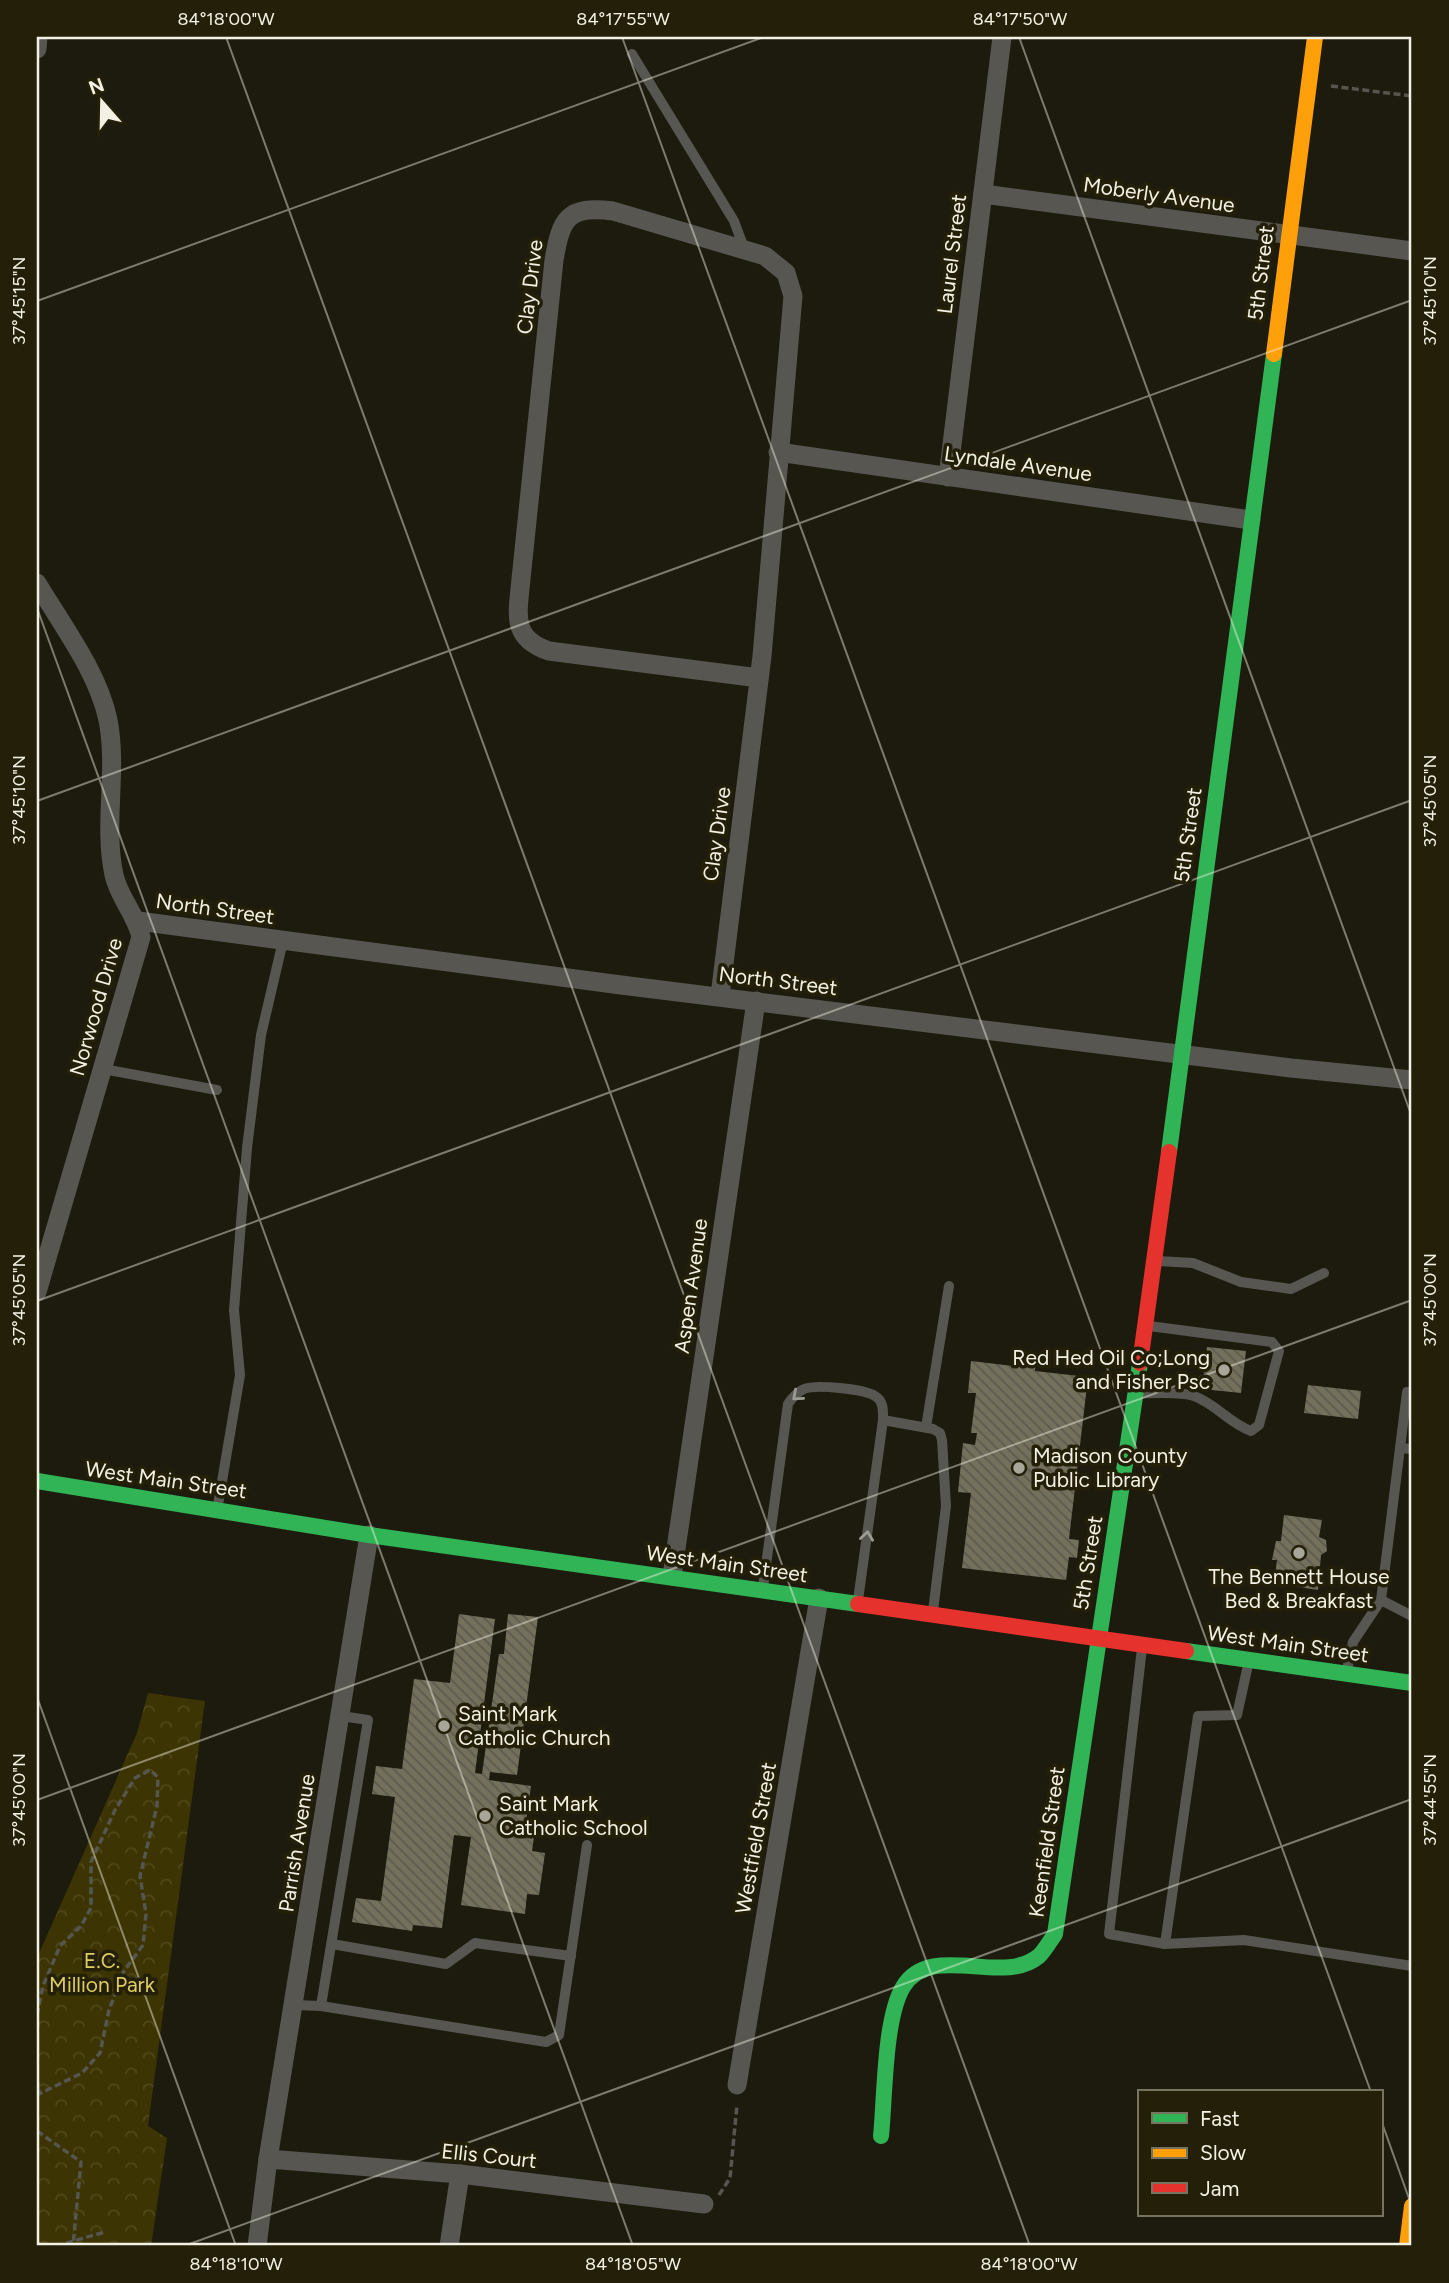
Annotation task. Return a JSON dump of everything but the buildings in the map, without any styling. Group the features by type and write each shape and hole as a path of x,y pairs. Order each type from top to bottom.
{"street":[{"path":"37,49 38,37"},
{"name":"Laurel Street","path":"948,477 1002,37"},
{"name":"5th Street","path":"1098,1638 1154,1260 1315,37"},
{"name":"Moberly Avenue","path":"983,194 1412,251"},
{"name":"Clay Drive","path":"720,996 759,678 793,296 789,279 780,266 744,249 636,216 593,208 577,212 560,228 519,620 528,642 549,650 759,678"},
{"name":"Lyndale Avenue","path":"778,452 1251,520"},
{"name":"Norwood Drive","path":"37,583 100,694 108,720 111,746 109,827 114,874 119,893 138,921 141,937 37,1292"},
{"name":"North Street","path":"138,921 755,1001 1412,1080"},
{"name":"Aspen Avenue","path":"672,1577 755,1001"},
{"name":"West Main Street","path":"37,1481 369,1535 1412,1683"},
{"name":"Parrish Avenue","path":"257,2246 268,2159 369,1535"},
{"name":"Westfield Street","path":"737,2085 819,1598"},
{"name":"Keenfield Street","path":"881,2136 892,2016 895,1999 904,1981 917,1970 933,1966 1010,1968 1029,1963 1049,1949 1055,1934 1098,1638"},
{"name":"Ellis Court","path":"268,2159 460,2174 704,2204"},
{"path":"449,2246 460,2174"},
{"path":"1406,2246 1412,2206"}],"lane":[{"path":"632,54 734,220 744,249"},
{"path":"218,1509 240,1376 234,1310 248,1135 261,1035 283,941"},
{"path":"103,1069 217,1090"},
{"path":"1154,1260 1193,1263 1241,1282 1291,1289 1324,1273"},
{"path":"926,1427 949,1286"},
{"path":"1135,1393 1193,1396 1218,1409 1235,1425 1251,1431 1259,1425 1279,1351 1272,1342 1145,1325"},
{"path":"762,1590 788,1404 802,1389 814,1387 864,1391 877,1396 883,1406 883,1420 857,1604"},
{"path":"1346,1673 1353,1642 1381,1600 1407,1392 1412,1392"},
{"path":"883,1420 926,1427 940,1433 942,1440 946,1506 933,1615"},
{"path":"1400,1447 1412,1449"},
{"path":"1381,1600 1412,1616"},
{"path":"1142,1644 1109,1934 1165,1944 1244,1940 1412,1966"},
{"path":"1165,1944 1198,1716 1237,1715 1249,1660"},
{"path":"321,2006 368,1720 341,1716"},
{"path":"295,2005 321,2006 546,2042 559,2035 587,1845"},
{"path":"331,1944 446,1964 475,1943 571,1956"}],"path":[{"path":"1308,83 1412,96"},
{"path":"37,2015 43,1986 60,1946 81,1926 91,1908 91,1862 110,1821 135,1778 150,1770 158,1777 157,1806 140,1876 146,1914 144,1945 124,1971 109,2010 100,2053 82,2073 57,2088 38,2094 37,2079"},
{"path":"704,2204 721,2193 730,2178 737,2116 737,2085"},
{"path":"37,2131 81,2162 74,2244"},
{"path":"55,2246 74,2244 105,2232"},
{"path":"37,2242 41,2246"}],"green space":[{"name":"E.C. Million Park","path":"148,1693 205,1701 148,2126 167,2138 151,2246 37,2246 37,1958 137,1733"}],"traffic: fast":[{"path":"1169,1152 1274,354"},
{"path":"881,2136 889,2038 892,2018 903,1987 915,1974 931,1967 1006,1967 1024,1964 1039,1956 1055,1934 1140,1363"},
{"path":"37,1481 369,1535 858,1604"},
{"path":"1186,1651 1412,1683"}],"traffic: slow":[{"path":"1274,354 1315,37"},
{"path":"1407,2246 1412,2206"}],"traffic: jam":[{"path":"1140,1363 1169,1152"},
{"path":"858,1604 1186,1651"}],"place":[{"name":"Red Hed Oil Co;Long and Fisher Psc","path":"1224,1370"},
{"name":"Madison County Public Library","path":"1019,1468"},
{"name":"The Bennett House Bed & Breakfast","path":"1299,1553"},
{"name":"Saint Mark Catholic Church","path":"444,1726"},
{"name":"Saint Mark Catholic School","path":"485,1816"}]}
